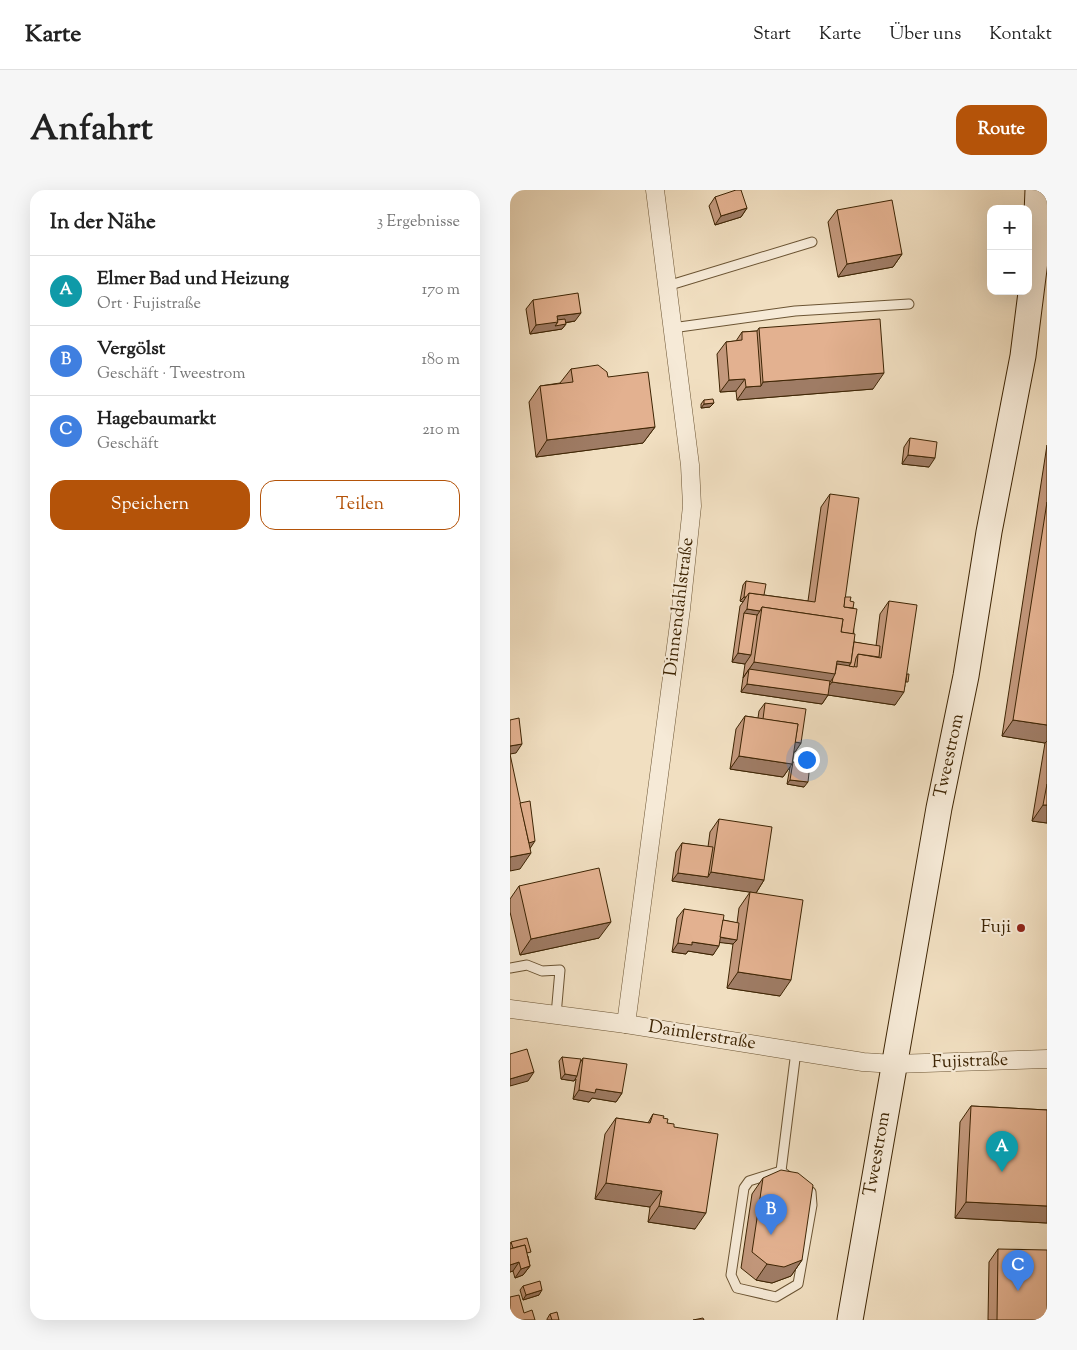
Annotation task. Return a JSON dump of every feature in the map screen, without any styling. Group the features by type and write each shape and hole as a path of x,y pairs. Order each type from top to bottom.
{"main road":[{"name":"Tweestrom","path":"850,1320 894,1064 1023,356 1035,262 1038,190"}],"street":[{"name":"Dinnendahlstraße","path":"626,1024 680,619 692,506 690,465 655,190"},
{"name":"Daimlerstraße","path":"510,1009 626,1024 796,1051 894,1064"},
{"name":"Fujistraße","path":"894,1064 1047,1059"}],"lane":[{"path":"667,286 812,242"},
{"path":"672,328 795,311 909,304"},
{"path":"511,965 526,965 542,971 560,970 556,1015"},
{"path":"781,1171 796,1051"},
{"path":"781,1171 811,1192 812,1205 798,1284 776,1297 737,1288 731,1275 744,1188 749,1181 781,1171"}],"building":[{"path":"741,190 747,208 721,216 715,197"},
{"path":"892,200 902,254 847,264 837,210"},
{"path":"578,293 581,313 557,316 558,322 536,325 533,300"},
{"path":"565,319 566,324 555,326 558,322 557,320"},
{"path":"880,319 884,373 763,382 759,328"},
{"path":"757,331 761,386 746,387 745,379 729,380 726,342 742,340 742,332"},
{"path":"598,365 607,372 608,377 648,372 655,427 547,440 540,386 573,382 571,369"},
{"path":"713,399 714,403 704,404 704,400"},
{"path":"910,438 937,442 935,458 908,455"},
{"path":"830,494 859,498 844,607 857,609 853,634 841,632 843,619 762,607 760,611 747,609 749,593 815,602"},
{"path":"1047,502 1047,725 1013,720"},
{"path":"746,581 766,584 764,595 749,593 744,597"},
{"path":"845,597 851,597 850,601 854,602 853,608 844,607"},
{"path":"889,601 917,605 904,692 832,682 837,664 857,667 858,654 881,658"},
{"path":"762,607 843,619 841,632 855,634 851,663 837,661 835,674 754,662"},
{"path":"744,613 757,615 751,655 738,653"},
{"path":"854,642 880,646 879,657 858,654 854,667 849,666"},
{"path":"749,669 830,681 828,695 747,684"},
{"path":"907,674 909,674 908,682 906,682"},
{"path":"765,703 806,709 801,743 795,742 798,724 763,719"},
{"path":"745,716 798,724 792,764 739,756"},
{"path":"519,718 522,744 510,746 510,720"},
{"path":"510,754 531,853 510,857"},
{"path":"793,762 810,764 808,782 790,780"},
{"path":"1047,784 1047,805 1043,805"},
{"path":"530,801 535,841 529,843 520,803"},
{"path":"719,819 772,827 764,880 711,872"},
{"path":"682,843 713,847 708,877 678,873"},
{"path":"599,868 611,922 531,939 519,886"},
{"path":"750,892 803,900 791,980 738,972"},
{"path":"684,909 724,915 719,946 692,942 692,945 678,943"},
{"path":"723,920 739,923 737,940 720,937"},
{"path":"527,1049 534,1072 510,1079 510,1054"},
{"path":"562,1057 581,1059 577,1076 565,1074"},
{"path":"583,1058 627,1064 622,1093 596,1089 595,1093 579,1090"},
{"path":"971,1106 1047,1110 1047,1206 966,1202"},
{"path":"653,1114 664,1116 663,1118 668,1119 667,1123 674,1124 674,1127 718,1134 706,1213 659,1206 662,1191 606,1183 616,1118 650,1123"},
{"path":"781,1170 798,1173 813,1185 802,1260 784,1267 767,1264 752,1252 763,1178"},
{"path":"527,1238 531,1252 527,1253 525,1245 513,1248 511,1242"},
{"path":"525,1245 530,1266 521,1269 519,1262 510,1265 510,1249"},
{"path":"998,1249 1047,1250 1047,1320 997,1320"},
{"path":"540,1281 542,1290 526,1295 523,1286"},
{"path":"519,1295 524,1313 532,1310 535,1320 510,1320 510,1297"},
{"path":"557,1312 559,1320 552,1320 550,1314"}],"place":[{"name":"Fuji","path":"1021,928"},
{"name":"Elmer Bad und Heizung","path":"1002,1172"},
{"name":"Vergölst","path":"771,1235"},
{"name":"Hagebaumarkt","path":"1018,1291"}]}
